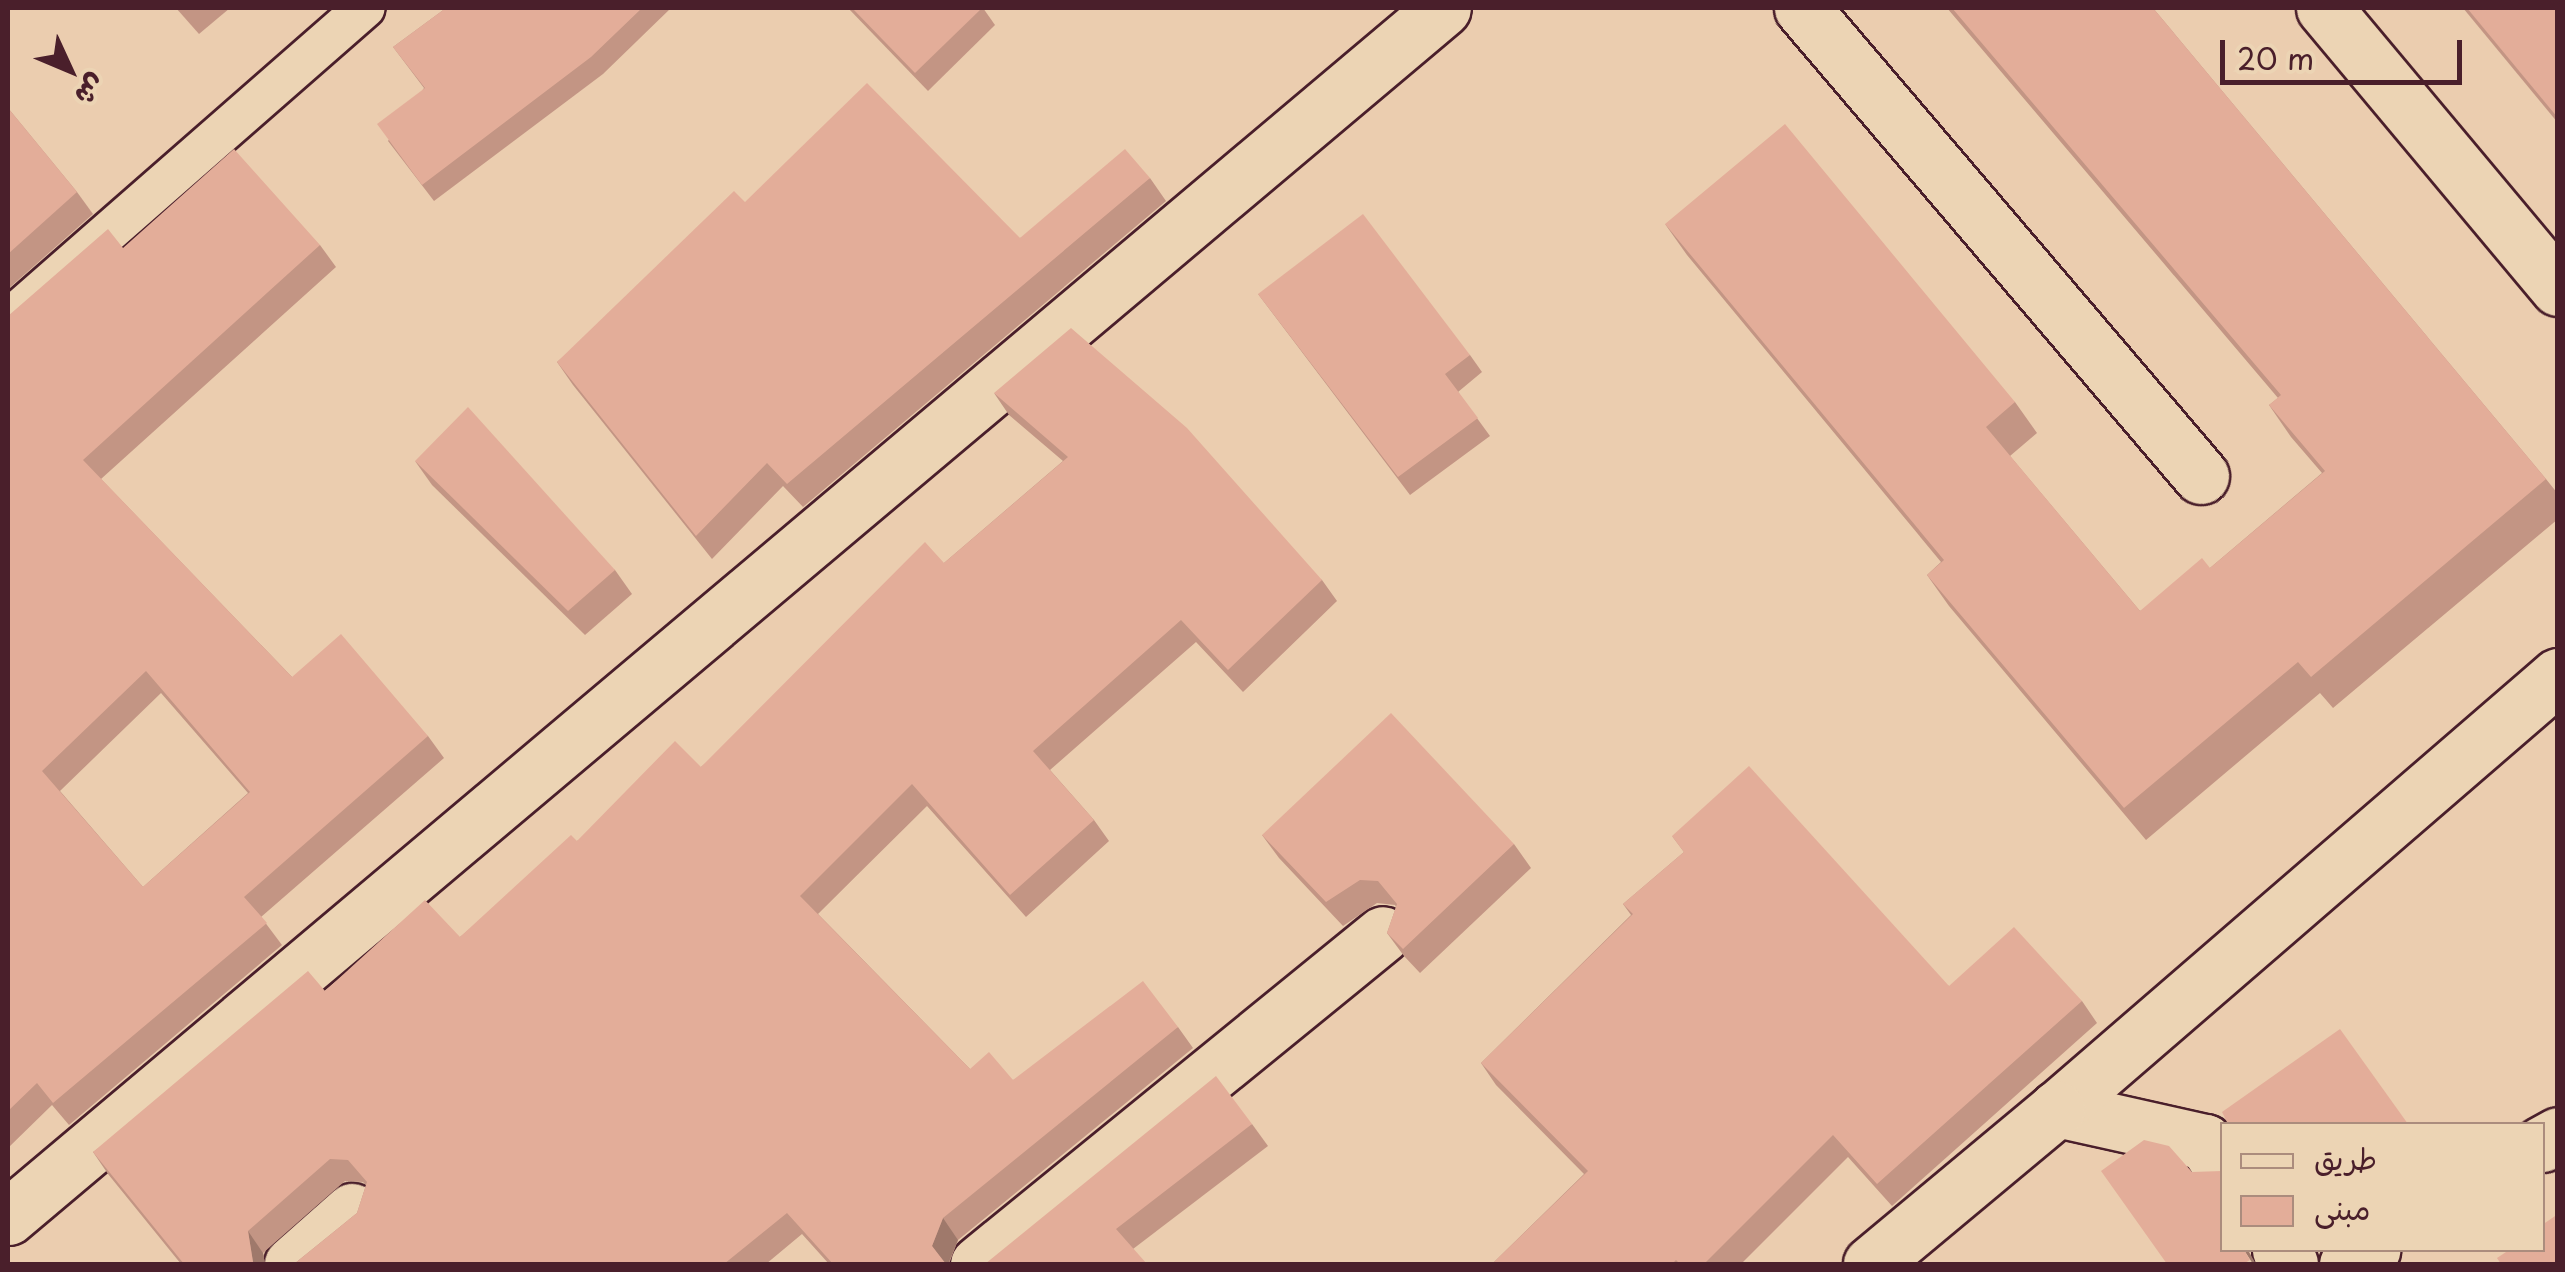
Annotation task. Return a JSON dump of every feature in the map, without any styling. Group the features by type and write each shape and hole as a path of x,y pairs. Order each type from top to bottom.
{"street":[{"path":"8,1216 1443,8"},
{"path":"1802,8 2201,476"},
{"path":"2324,8 2558,288"},
{"path":"1871,1264 2057,1109 2558,676"},
{"path":"978,1264 1383,934"},
{"path":"2057,1109 2205,1142 2220,1165"},
{"path":"1895,1264 2057,1109"},
{"path":"292,1264 352,1211"}],"lane":[{"path":"8,320 365,8"}],"building":[{"path":"446,8 642,8 591,57 422,185 377,124 425,88 393,47"},
{"path":"852,8 982,8 915,73"},
{"path":"1952,8 2153,8 2546,479 2311,677 2298,662 2124,808 1927,575 1944,560 1665,224 1785,124 2015,402 1986,427 2140,611 2202,558 2210,568 2325,471 2269,405 2281,395"},
{"path":"2467,8 2558,8 2558,118"},
{"path":"867,83 1020,238 1125,149 1150,178 787,484 767,463 696,536 557,362 734,191 745,202"},
{"path":"8,108 77,192 8,254"},
{"path":"234,149 320,245 83,460 292,677 341,634 428,736 244,897 267,923 53,1103 37,1083 8,1111 8,316 108,229 123,248","holes":["146,671 250,792 143,887 42,771"]},
{"path":"1363,214 1470,355 1445,374 1478,418 1398,477 1258,294"},
{"path":"1071,328 1187,428 1322,580 1228,670 1181,620 1033,751 1094,820 1010,895 912,784 800,896 970,1069 989,1052 1013,1080 1143,981 1178,1027 943,1218 932,1246 946,1264 833,1264 787,1213 724,1264 294,1264 357,1213 367,1182 348,1160 330,1159 248,1231 253,1262 260,1264 184,1264 93,1152 308,971 325,991 425,900 460,937 571,835 577,841 675,741 701,767 925,542 944,563 1068,457 994,393"},
{"path":"468,407 615,570 568,611 415,461"},
{"path":"1391,713 1514,844 1403,949 1387,933 1397,904 1378,881 1360,880 1326,902 1262,835"},
{"path":"1749,766 1949,986 2014,927 2082,1001 1877,1184 1833,1135 1704,1264 1680,1264 1676,1260 1672,1264 1492,1264 1588,1171 1481,1063 1633,914 1623,904 1684,852 1672,836"},
{"path":"2340,1029 2407,1122 2227,1122 2222,1112"},
{"path":"1216,1076 1252,1124 1116,1229 1147,1264 985,1264"},
{"path":"2144,1140 2169,1146 2192,1172 2220,1171 2220,1252 2245,1252 2250,1260 2243,1264 2167,1264 2101,1171"},
{"path":"2558,1214 2558,1264 2501,1264 2497,1258 2506,1252 2545,1252 2545,1223"}]}
